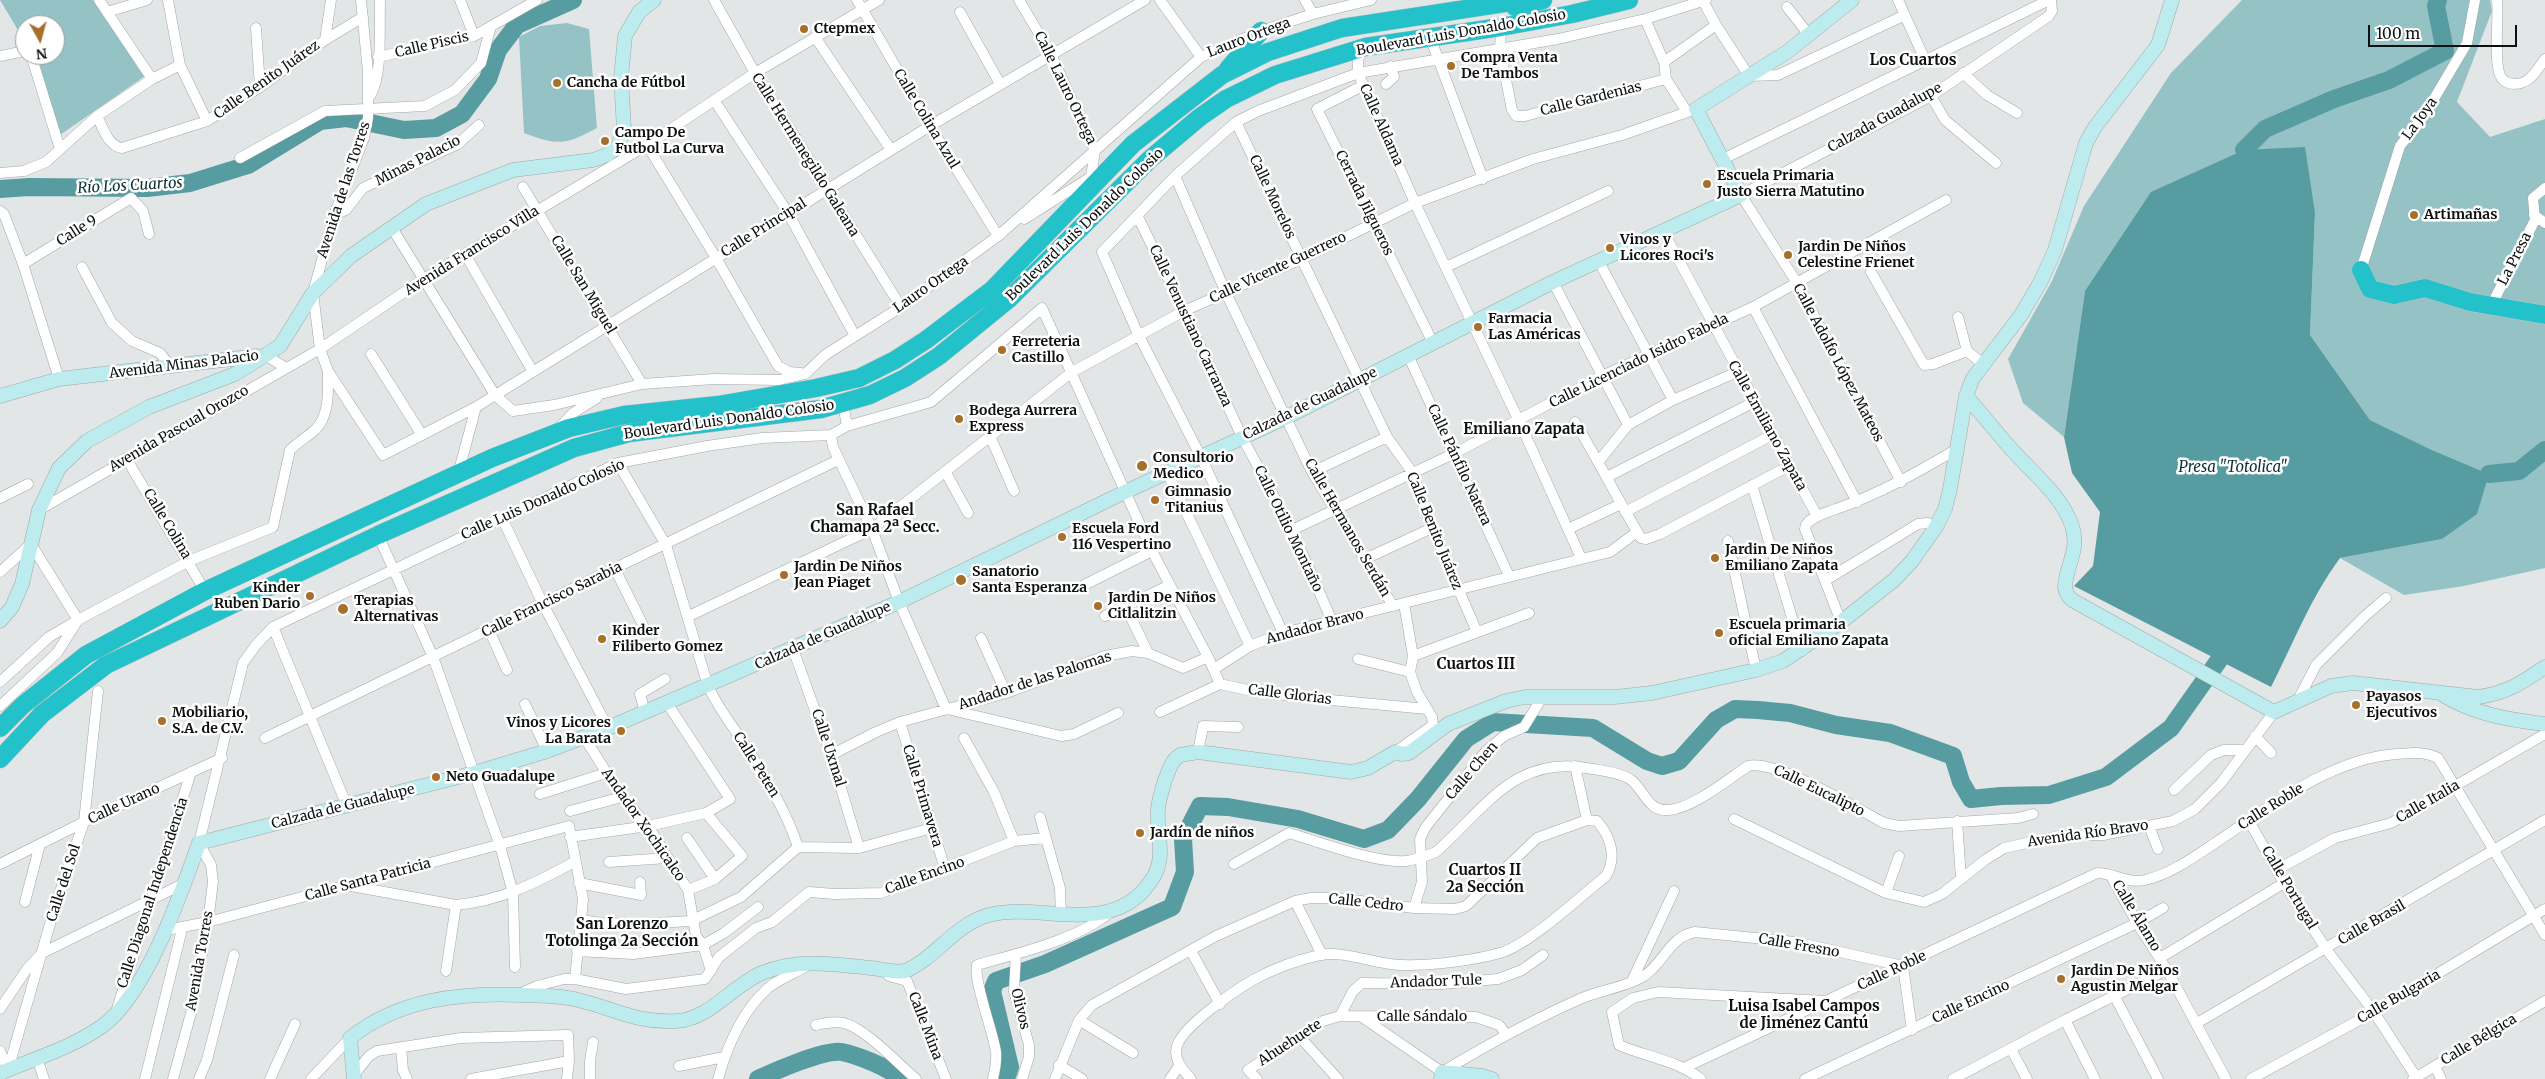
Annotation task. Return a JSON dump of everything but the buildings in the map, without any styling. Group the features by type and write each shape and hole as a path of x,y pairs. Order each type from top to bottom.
{"highway":[{"name":"Boulevard Luis Donaldo Colosio","path":"0,728 23,705 86,655 205,591 458,474 553,434 624,415 742,400 816,388 859,378 895,360 926,340 992,290 1133,144 1222,75 1268,52 1342,28 1440,15 1524,0"},
{"path":"1543,0 1517,5 1513,9 1513,16 1520,20 1565,12 1572,14"},
{"name":"Boulevard Luis Donaldo Colosio","path":"0,759 42,714 106,664 378,535 574,448 629,433 723,423 843,404 870,395 905,378 939,356 1009,299 1150,159 1200,117 1226,100 1275,76 1365,47 1501,28 1629,0"},
{"path":"1438,36 1490,25 1493,22 1493,13 1489,11 1440,15"},
{"path":"1222,75 1261,31"},
{"path":"2361,270 2370,289 2394,295 2425,288 2470,302 2492,304 2545,315"}],"street":[{"path":"99,0 152,79"},
{"path":"107,12 147,0"},
{"path":"168,0 180,65 208,121"},
{"path":"325,40 331,0"},
{"name":"Avenida de las Torres","path":"328,371 320,349 312,293 334,214 364,138 368,109 361,0"},
{"path":"460,0 474,36"},
{"name":"Calle Piscis","path":"378,57 474,36 537,0"},
{"path":"623,152 624,129 621,78 625,36 638,12 654,0"},
{"name":"Calle Hermenegildo Galeana","path":"714,0 755,73 826,190 901,307"},
{"name":"Avenida Francisco Villa","path":"320,349 425,278 537,211 623,152 646,146 755,73 815,37 859,5 878,0"},
{"name":"Calle Lauro Ortega","path":"1019,0 1051,54 1095,151"},
{"name":"Calle Principal","path":"328,371 383,455 476,408 930,126 1145,0"},
{"path":"1160,0 1201,57"},
{"path":"1305,0 1313,14"},
{"name":"Lauro Ortega","path":"806,374 825,355 901,307 998,236 1201,57 1261,31 1313,14 1371,0"},
{"path":"1691,111 1787,52 1852,0"},
{"path":"1898,0 1925,60"},
{"path":"1721,160 2050,0"},
{"name":"Calzada Guadalupe","path":"1741,195 1931,96 2049,16 2052,11 2050,0"},
{"path":"1395,752 1409,753 1448,724 1506,701 1543,696 1615,697 1652,693 1756,670 1784,661 1802,651 1894,580 1912,560 1936,527 1947,503 1966,396 1973,378 2020,315 2041,281 2055,250 2086,143 2095,127 2158,45 2172,0"},
{"name":"La Joya","path":"2361,270 2400,146 2430,106 2467,43 2475,0"},
{"path":"2497,0 2497,66 2501,78 2508,84 2524,83 2531,78 2545,59"},
{"path":"1283,634 1201,457 1138,334 1102,252 1175,176 1236,122 1258,111 1358,74 1438,58 1500,50 1645,19 1705,1 1716,26 1749,76"},
{"path":"368,109 374,90 378,57 380,2"},
{"name":"Calle Colina Azul","path":"859,5 930,126 998,236"},
{"path":"1787,7 1809,35"},
{"path":"960,12 1000,84"},
{"path":"1749,76 1778,75 1905,15"},
{"name":"Calle Benito Juárez","path":"97,116 111,143 116,147 122,148 208,121 260,87 325,40 363,17"},
{"path":"1645,19 1664,62 1666,79 1691,111 1741,195"},
{"path":"240,158 325,110 425,106 455,90 481,63 491,26"},
{"path":"1664,62 1716,26"},
{"path":"256,28 260,87"},
{"path":"1500,50 1501,28"},
{"path":"1438,36 1438,58 1483,179"},
{"path":"815,37 891,150"},
{"name":"Calle Aldama","path":"1365,47 1358,59 1358,74 1415,203 1519,421 1581,558"},
{"name":"Calle Gardenias","path":"1500,50 1512,110 1516,116 1525,116 1666,79"},
{"path":"0,56 15,53"},
{"path":"33,65 60,149"},
{"path":"0,173 24,171 46,162 97,116 152,79 180,65"},
{"path":"1386,84 1394,77 1392,66"},
{"path":"1964,73 1987,95 2017,113"},
{"name":"Cerrada Jilgueros","path":"1364,85 1317,109 1433,343"},
{"path":"1931,96 1945,120 1996,163"},
{"path":"718,106 788,214 856,336"},
{"name":"Calle Vicente Guerrero","path":"689,616 872,529 1072,372 1138,334 1184,311 1301,259 1415,203 1533,159 1622,135 1691,111"},
{"name":"Calle Morelos","path":"1236,122 1360,380"},
{"name":"Minas Palacio","path":"334,214 346,210 363,188 458,144 479,125"},
{"path":"646,146 716,258 778,366 789,372 806,374"},
{"path":"998,236 1091,177 1095,151"},
{"name":"Avenida Minas Palacio","path":"0,396 58,379 266,355 280,346 312,293 351,256 426,204 512,170 592,160 623,152"},
{"name":"Calle Hermanos Serdán","path":"1175,176 1226,293 1312,472 1393,606"},
{"name":"Calle San Miguel","path":"523,187 642,384"},
{"name":"La Presa","path":"2492,304 2520,254 2535,220 2533,198 2545,188"},
{"path":"1446,267 1608,191"},
{"name":"Calzada de Guadalupe","path":"199,844 474,773 584,737 708,686 899,602 1125,492 1287,417 1552,282 1741,195"},
{"name":"Calle Adolfo López Mateos","path":"1741,195 1797,283 1900,482"},
{"name":"Calle 9","path":"23,264 131,198 143,211 148,234"},
{"name":"Calle Licenciado Isidro Fabela","path":"1292,530 1455,453 1602,376 1753,307 1946,200"},
{"path":"2,213 23,264 58,379"},
{"name":"Calle Venustiano Carranza","path":"1137,215 1242,437"},
{"path":"2534,215 2545,222"},
{"path":"392,228 425,278 495,396 513,411 554,405 642,384 714,379 779,380 806,374"},
{"name":"Calle Emiliano Zapata","path":"1663,231 1737,372 1817,516"},
{"path":"465,254 533,372"},
{"path":"1598,260 1672,400"},
{"path":"82,266 112,322 132,341 160,354 171,367"},
{"path":"1871,272 1922,363 1933,364 1966,351"},
{"path":"1552,282 1628,425"},
{"path":"1753,307 1857,502"},
{"path":"1118,713 1074,734 1061,736 946,709 899,602 872,529 838,460 831,435 847,426 931,402 1042,308 1152,551 1208,657 1220,684 1160,712"},
{"path":"1958,317 1966,351 1983,364"},
{"name":"Avenida Pascual Orozco","path":"39,510 126,458 320,349"},
{"path":"371,354 422,435"},
{"path":"0,621 12,607 22,584 39,510 59,468 87,441 149,407 235,374 266,355 286,368"},
{"name":"Calle Pánfilo Natera","path":"1408,356 1455,453 1509,576"},
{"path":"0,682 49,636 189,561 273,526 290,450 297,442 317,428 328,405 328,371"},
{"path":"1599,462 1628,425 1672,400 1737,372"},
{"path":"742,400 779,380"},
{"name":"Calle Benito Juárez","path":"1360,380 1387,437 1412,472 1432,528 1477,632"},
{"path":"553,434 573,413 604,393"},
{"path":"1966,396 2045,485 2066,513 2073,528 2074,544 2073,560 2065,587 2067,595 2072,600 2274,712"},
{"path":"1607,477 1754,402"},
{"path":"843,404 847,426"},
{"path":"458,474 476,408"},
{"path":"1575,422 1641,538 1646,539 1660,534 1789,466"},
{"name":"Calle Luis Donaldo Colosio","path":"273,627 618,463 707,446 762,438 831,435"},
{"path":"1568,529 1623,508 1772,435"},
{"path":"990,436 1014,490"},
{"name":"Calle Otilio Montaño","path":"1242,437 1292,530 1332,621"},
{"path":"1312,472 1387,437"},
{"path":"1841,622 1805,529 1809,521 1900,482 1957,449"},
{"name":"Calle Colina","path":"126,458 189,561 205,591"},
{"name":"Calle Francisco Sarabia","path":"265,738 838,460"},
{"name":"Calle Peten","path":"618,463 666,545 689,616 708,686 717,705 748,750 789,819 798,848"},
{"path":"946,471 968,513"},
{"path":"1167,472 1250,646"},
{"path":"0,498 28,484"},
{"path":"1752,485 1802,651"},
{"path":"502,518 543,604 608,728"},
{"path":"1826,580 1918,524 1928,523 1936,527"},
{"path":"1365,560 1432,528"},
{"name":"Andador Bravo","path":"1214,669 1250,646 1283,634 1610,552 1637,532"},
{"path":"378,535 432,657 500,846 513,893 515,967"},
{"path":"1728,541 1756,670"},
{"path":"0,572 30,544"},
{"path":"30,544 78,620"},
{"path":"1084,584 1152,551"},
{"path":"615,569 643,625"},
{"path":"1105,616 1170,585"},
{"path":"2298,700 2316,665 2365,616 2386,598"},
{"path":"993,1079 996,1053 986,1006 975,974 977,965 1016,954 1079,932 1100,920 1111,910 1134,898 1155,875 1160,855 1158,809 1170,768 1180,754 1198,752 1351,772 1368,768 1395,752 1432,725 1432,717 1410,672 1413,656 1404,604"},
{"path":"1126,607 1148,653"},
{"path":"1413,656 1529,613"},
{"path":"0,706 57,653 78,620"},
{"path":"0,1052 4,1072 83,1038 102,1026 134,991 166,930 199,844 222,758 243,663 256,645 273,627 347,806"},
{"path":"489,630 507,670"},
{"path":"981,638 1006,693"},
{"name":"Calle Uxmal","path":"793,649 831,755 859,848"},
{"name":"Andador de las Palomas","path":"831,755 900,722 1006,693 1106,656 1132,651 1148,653 1183,668 1208,657"},
{"path":"1358,659 1410,672"},
{"name":"Avenida Río Bravo","path":"1886,893 1915,902 1931,900 2004,848 2059,836 2103,835 2173,821 2195,809 2221,784 2274,712 2331,686 2353,683 2478,697 2498,694 2516,686 2545,667"},
{"path":"645,712 640,694 665,679"},
{"name":"Calle Glorias","path":"1220,684 1252,691 1427,709"},
{"name":"Calle del Sol","path":"4,1072 56,903 84,822 98,691"},
{"path":"2438,692 2460,706 2507,719 2545,724"},
{"name":"Calle Chen","path":"1414,908 1422,882 1420,839 1425,828 1486,751 1504,736 1524,727 1543,696"},
{"name":"Calle Santa Patricia","path":"166,930 182,929 500,846 569,831 648,826 706,813 730,799 666,703"},
{"path":"525,704 547,750"},
{"name":"Calle Primavera","path":"900,722 945,869"},
{"path":"1198,752 1203,726 1238,727"},
{"name":"Calle Italia","path":"2278,869 2334,838 2390,823 2545,734"},
{"path":"2255,736 2271,753"},
{"name":"Andador Xochicalco","path":"584,737 622,797 648,826 688,890 696,936 703,945 712,972"},
{"path":"964,738 994,792 1014,842"},
{"path":"2174,790 2211,755 2224,750 2245,750"},
{"name":"Calle Roble","path":"2111,876 2129,881 2145,880 2163,873 2187,861 2318,778 2355,760 2389,754 2422,752 2438,758 2454,786"},
{"name":"Calle Urano","path":"0,864 84,822 222,758"},
{"name":"Calle Eucalipto","path":"1422,858 1436,852 1499,791 1520,777 1538,769 1559,765 1575,766 1629,779 1648,802 1658,810 1678,809 1691,803 1748,766 1757,764 1797,778 1884,823 1899,826 2018,818 2034,814"},
{"path":"1170,1079 1178,1066 1176,1047 1187,1029 1261,976 1278,968 1322,955 1359,958 1402,965 1456,961 1504,952 1530,937 1606,876 1613,864 1612,851 1605,830 1597,821 1587,820 1575,766"},
{"name":"Calle Diagonal Independencia","path":"115,1014 191,772"},
{"path":"540,794 606,773"},
{"path":"2454,786 2545,934"},
{"path":"570,811 622,797"},
{"path":"688,890 715,879 742,856 706,813"},
{"path":"1040,817 1060,888 1061,916"},
{"path":"1734,819 1886,893 1899,856"},
{"name":"Calle Cedro","path":"1055,1079 1059,1065 1079,1020 1092,1005 1216,936 1295,901 1311,898 1337,898 1414,908 1455,909 1466,906 1537,838 1587,820"},
{"name":"Calle Portugal","path":"2249,820 2278,869 2284,883 2326,949 2374,1012 2414,1078"},
{"name":"Calle Brasil","path":"2197,1024 2545,820"},
{"path":"1957,821 1961,879"},
{"path":"2149,826 2158,849"},
{"path":"581,920 601,923 646,924 694,920 741,897 798,848 859,848 932,828"},
{"path":"569,831 583,899 575,979"},
{"path":"1234,864 1289,833 1365,856 1404,862 1422,858"},
{"path":"687,838 715,879"},
{"name":"Calle Encino","path":"712,972 719,957 756,928 772,922 809,892 835,894 881,892 1014,842 1046,838"},
{"path":"25,902 40,844"},
{"name":"Avenida Torres","path":"173,1079 191,1012 208,922 213,882 211,865 199,844"},
{"path":"609,862 667,858"},
{"path":"348,885 456,906 513,893 574,862"},
{"name":"Calle Roble","path":"1686,1067 2097,873"},
{"name":"Calle Álamo","path":"2097,873 2111,876 2137,923 2167,970 2226,1079"},
{"path":"579,883 641,895 640,882"},
{"path":"0,1009 27,969 42,953 185,883"},
{"path":"2160,958 2284,883"},
{"path":"1442,1075 1506,1034 1581,998 1632,981 1674,891"},
{"path":"1295,901 1322,955"},
{"path":"446,971 456,906"},
{"path":"577,951 633,954 703,945 724,933 758,907"},
{"name":"Calle Encino","path":"1804,1079 2137,923 2163,908"},
{"path":"311,1079 350,1038 380,1017 434,999 482,994 577,1000 627,1017 643,1020 680,1020 703,1012 762,973 815,962 898,972 909,969 964,927 983,917 1013,912 1061,916 1111,910"},
{"name":"Calle Bulgaria","path":"2251,1079 2374,1012 2545,910"},
{"path":"145,1079 182,929"},
{"name":"Calle Fresno","path":"1632,981 1644,976 1672,944 1687,933 1695,932 1795,942 1902,966"},
{"path":"1190,951 1220,1004"},
{"name":"Olivos","path":"1016,954 1013,974 1014,991 1029,1044 1029,1058 1022,1079"},
{"path":"199,1079 207,1060 234,955"},
{"name":"Andador Tule","path":"1340,1016 1353,991 1362,983 1442,984 1498,979 1522,970 1543,955"},
{"path":"718,1079 724,1057 741,1022 768,988 815,962"},
{"path":"1902,966 1912,1030"},
{"name":"Calle Mina","path":"872,968 878,973 907,981 946,1079"},
{"path":"1958,1078 2065,1020 2167,970"},
{"path":"518,995 537,986 575,979 626,990 705,979 712,972"},
{"path":"1701,1079 1686,1067 1619,1045 1612,1012 1632,998 1658,992 1825,1001"},
{"path":"2114,995 2158,1079"},
{"name":"Calle Bélgica","path":"2414,1078 2545,1001"},
{"name":"Ahuehuete","path":"1257,1079 1248,1070 1323,1021 1340,1016 1362,1017"},
{"path":"1362,1017 1442,1075 1486,1078"},
{"name":"Calle Sándalo","path":"1362,1017 1476,1017 1499,1025 1506,1034"},
{"path":"1079,1020 1133,1053"},
{"path":"2065,1020 2095,1079"},
{"path":"816,1024 845,1023 859,1030 916,1079"},
{"path":"270,1079 295,1024"},
{"path":"354,1077 369,1056 377,1052 461,1038 568,1035 570,1061 567,1079"},
{"path":"1299,1036 1338,1079"},
{"path":"350,1038 354,1077"},
{"path":"590,1079 593,1042"},
{"path":"401,1048 403,1070 407,1079"},
{"path":"2011,1049 2027,1079"},
{"path":"679,1066 724,1057"},
{"path":"37,1058 44,1079"},
{"path":"471,1079 570,1061"},
{"path":"1059,1065 1082,1079"},
{"path":"1178,1066 1191,1079"},
{"path":"2435,1066 2441,1079"}],"shaded area":[{"path":"0,0 93,0 145,76 60,135 36,65 65,65 65,15 15,15 15,25"},
{"path":"2242,0 2490,0 2492,11 2457,102 2490,137 2545,119 2545,568 2464,586 2404,595 2340,558 2442,539 2489,474 2432,450 2370,420 2310,335 2315,213 2085,291 2064,437 2023,403 2008,359 2052,281 2084,206 2171,73"},
{"name":"Cancha de Fútbol","path":"567,23 589,29 597,128 577,138 553,142 524,133 519,37 540,26"}],"water":[{"name":"Presa \"Totolica\"","path":"2305,147 2315,213 2310,335 2370,420 2432,450 2489,474 2477,514 2442,539 2340,558 2311,605 2271,687 2074,586 2093,566 2100,512 2072,473 2064,437 2085,291 2151,192 2244,150"}],"waterway":[{"name":"Río Los Cuartos","path":"0,189 29,187 147,188 190,183 248,165 320,121 346,118 404,130 436,128 462,114 488,79 498,50 517,25 573,0"},
{"path":"2244,150 2265,129 2334,99 2389,80 2445,51 2436,6 2438,0"},
{"path":"2489,474 2519,471 2545,450"},
{"path":"1007,1076 1010,1067 992,991 996,981 1045,964 1172,907 1185,872 1183,839 1200,806 1228,807 1298,819 1364,839 1388,830 1418,799 1466,739 1493,722 1593,728 1647,761 1662,766 1679,761 1716,720 1735,709 1790,713 1836,725 1890,733 1953,756 1961,782 1971,799 2049,795 2106,777 2171,728 2219,660"},
{"path":"758,1079 800,1061 834,1052 842,1052 865,1059 889,1070 901,1079"}],"place":[{"name":"Ctepmex","path":"804,29"},
{"name":"Compra Venta De Tambos","path":"1451,66"},
{"name":"Cancha de Fútbol","path":"557,83"},
{"name":"Campo De Futbol La Curva","path":"605,141"},
{"name":"Escuela Primaria Justo Sierra Matutino","path":"1707,184"},
{"name":"Artimañas","path":"2414,215"},
{"name":"Vinos y Licores Roci's","path":"1610,248"},
{"name":"Jardin De Niños Celestine Frienet","path":"1788,255"},
{"name":"Farmacia Las Américas","path":"1478,327"},
{"name":"Ferreteria Castillo","path":"1002,350"},
{"name":"Bodega Aurrera Express","path":"959,419"},
{"name":"Consultorio Medico","path":"1142,466"},
{"name":"Gimnasio Titanius","path":"1155,500"},
{"name":"Escuela Ford 116 Vespertino","path":"1062,537"},
{"name":"Jardin De Niños Emiliano Zapata","path":"1715,558"},
{"name":"Jardin De Niños Jean Piaget","path":"784,575"},
{"name":"Sanatorio Santa Esperanza","path":"961,580"},
{"name":"Kinder Ruben Dario","path":"310,596"},
{"name":"Jardin De Niños Citlalitzin","path":"1098,606"},
{"name":"Terapias Alternativas","path":"343,609"},
{"name":"Escuela primaria oficial Emiliano Zapata","path":"1719,633"},
{"name":"Kinder Filiberto Gomez","path":"602,639"},
{"name":"Payasos Ejecutivos","path":"2356,705"},
{"name":"Mobiliario, S.A. de C.V.","path":"162,721"},
{"name":"Vinos y Licores La Barata","path":"621,731"},
{"name":"Neto Guadalupe","path":"436,777"},
{"name":"Jardín de niños","path":"1140,833"},
{"name":"Jardin De Niños Agustin Melgar","path":"2061,979"}],"district":[{"name":"Los Cuartos","path":"1913,61"},
{"name":"Emiliano Zapata","path":"1524,430"},
{"name":"San Rafael Chamapa 2ª Secc.","path":"875,520"},
{"name":"Cuartos III","path":"1476,665"},
{"name":"Cuartos II 2a Sección","path":"1485,880"},
{"name":"San Lorenzo Totolinga 2a Sección","path":"622,934"},
{"name":"Luisa Isabel Campos de Jiménez Cantú","path":"1804,1016"}]}
